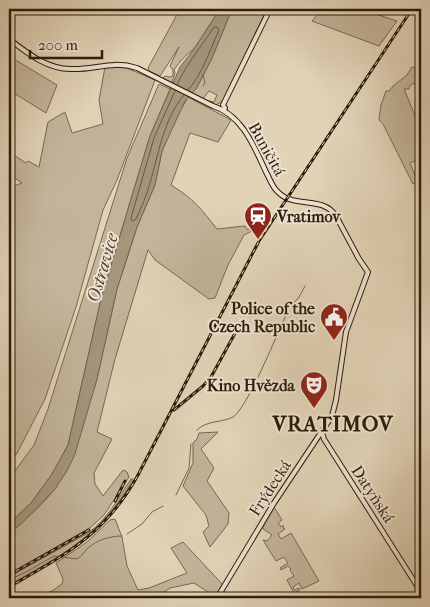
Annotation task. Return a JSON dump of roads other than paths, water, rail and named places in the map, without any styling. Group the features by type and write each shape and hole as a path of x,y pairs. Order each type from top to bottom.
{"main road":[{"path":"222,108 270,9"},
{"name":"Buničitá","path":"9,39 34,57 55,66 71,69 112,64 127,65 213,106 222,108 240,124 247,134 278,193 289,199 323,205 334,212 368,274"},
{"name":"Frýdecká","path":"217,598 274,503 332,416 346,332 355,302 368,274"},
{"name":"Datyňská","path":"322,433 327,444 421,592"}],"water":[{"path":"220,9 232,9 212,58 196,89 185,101 162,151 155,185 137,227 117,289 97,379 75,454 55,489 9,534 9,524 31,503 52,474 68,445 101,299 150,136 180,67"}],"waterway":[{"path":"203,75 205,83 203,86"},
{"path":"281,327 288,310 305,286"},
{"path":"197,430 210,423 233,417 238,412 245,403 279,331"},
{"path":"176,495 189,468 191,444"},
{"path":"127,534 142,524 152,512 163,506"},
{"path":"9,580 54,556 77,559 95,543 108,538 122,536"}],"railway":[{"path":"9,587 82,542 112,513 125,496 138,475 259,241 412,9"},
{"path":"174,410 211,377 239,326"},
{"path":"115,501 125,481"},
{"path":"9,575 89,530"}],"place":[{"name":"Vratimov","path":"258,240"},
{"name":"Police of the Czech Republic","path":"334,341"},
{"name":"Kino Hvězda","path":"314,409"}],"district":[{"name":"VRATIMOV","path":"333,424"}],"water label":[{"name":"Ostravice","path":"103,268"}]}
